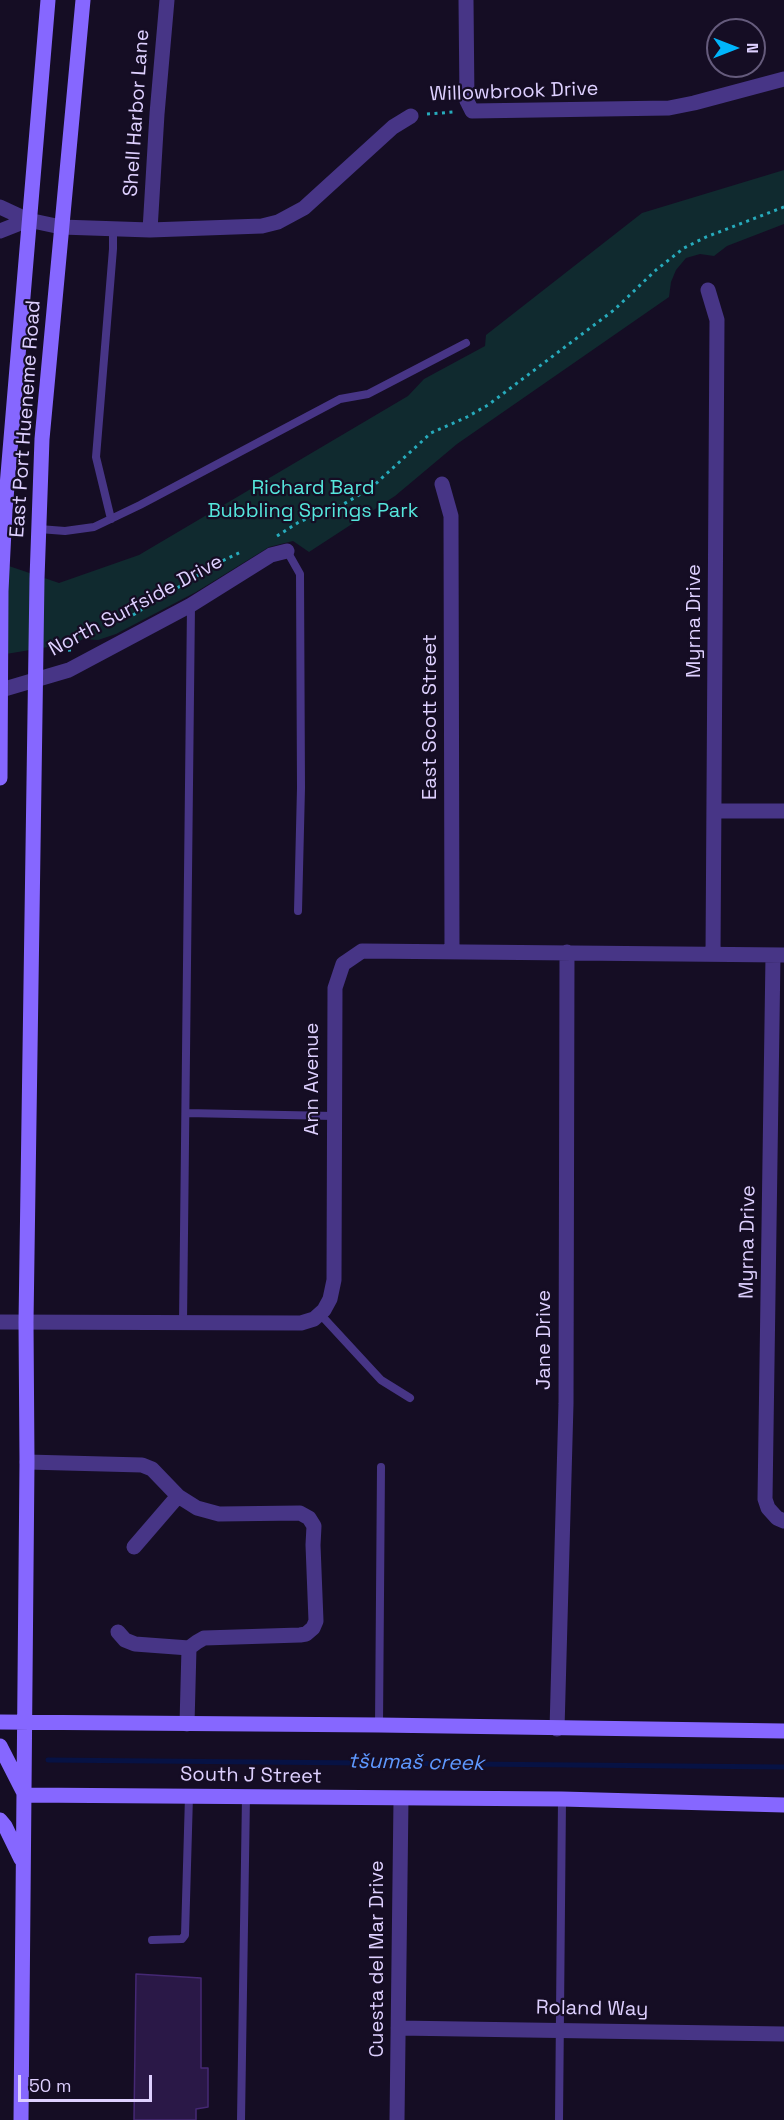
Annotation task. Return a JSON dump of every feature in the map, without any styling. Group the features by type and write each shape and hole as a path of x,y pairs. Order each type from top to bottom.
{"main road":[{"name":"East Port Hueneme Road","path":"0,778 4,510 48,0"},
{"name":"East Port Hueneme Road","path":"21,2120 25,1795 23,1722 27,1462 26,1322 34,681 42,439 83,0"},
{"path":"0,1722 784,1731"},
{"path":"0,1746 25,1795"},
{"name":"South J Street","path":"25,1795 562,1799 784,1805"},
{"path":"0,1820 24,1865"}],"street":[{"name":"Shell Harbor Lane","path":"150,230 167,0"},
{"path":"466,0 467,101 472,111"},
{"name":"Willowbrook Drive","path":"472,111 669,108 784,79"},
{"name":"Willowbrook Drive","path":"0,207 28,220 61,227 150,230 262,226 278,222 304,208 393,127 411,116"},
{"path":"0,231 28,220"},
{"name":"Myrna Drive","path":"708,290 717,321 713,954"},
{"name":"East Scott Street","path":"442,484 452,516 452,951"},
{"name":"North Surfside Drive","path":"1,690 69,670 191,605 271,555 287,551"},
{"path":"715,811 784,811"},
{"name":"Ann Avenue","path":"320,1314 330,1299 334,1280 335,988 343,964 362,951 779,955"},
{"name":"Jane Drive","path":"557,1729 566,1404 567,952"},
{"name":"Myrna Drive","path":"779,955 765,1499 768,1508 777,1518 784,1521"},
{"path":"0,1322 301,1323 320,1314"},
{"path":"27,1462 142,1465 152,1468 178,1496 197,1508 219,1514 300,1513 309,1518 314,1526 316,1621 313,1628 306,1634 204,1638 189,1648 135,1644 125,1640 118,1632"},
{"path":"134,1547 178,1496"},
{"path":"187,1724 189,1648"},
{"name":"Cuesta del Mar Drive","path":"398,2120 401,1799"},
{"name":"Roland Way","path":"398,2028 784,2034"}],"lane":[{"path":"111,519 96,458 113,229"},
{"path":"39,529 65,531 94,527 340,399 368,394 466,343"},
{"path":"287,551 300,574 298,911"},
{"path":"183,1323 191,605"},
{"path":"186,1113 334,1116"},
{"path":"320,1314 381,1380 410,1398"},
{"path":"379,1725 381,1467"},
{"path":"152,1940 182,1939 185,1935 189,1796"},
{"path":"241,2120 246,1796"},
{"path":"559,2120 562,1799"}],"path":[{"name":"Willowbrook Drive","path":"411,116 472,111"},
{"path":"273,538 299,522 342,505 371,488 431,433 488,405 614,310 656,270 684,248 706,237 784,207"},
{"path":"128,619 218,563 246,550"},
{"path":"60,649 72,650 80,647"}],"green space":[{"name":"Richard Bard Bubbling Springs Park","path":"784,170 784,224 727,246 714,256 700,254 686,258 676,270 671,282 669,297 457,444 395,496 309,552 293,541 269,547 196,592 116,634 98,640 83,639 72,645 66,644 0,655 0,563 59,583 139,555 408,396 424,379 485,346 486,335 642,213"}],"building":[{"path":"136,1974 201,1978 201,2068 208,2068 208,2107 196,2109 196,2120 134,2120"}],"waterway":[{"name":"tšumaš creek","path":"48,1760 784,1767"}]}
